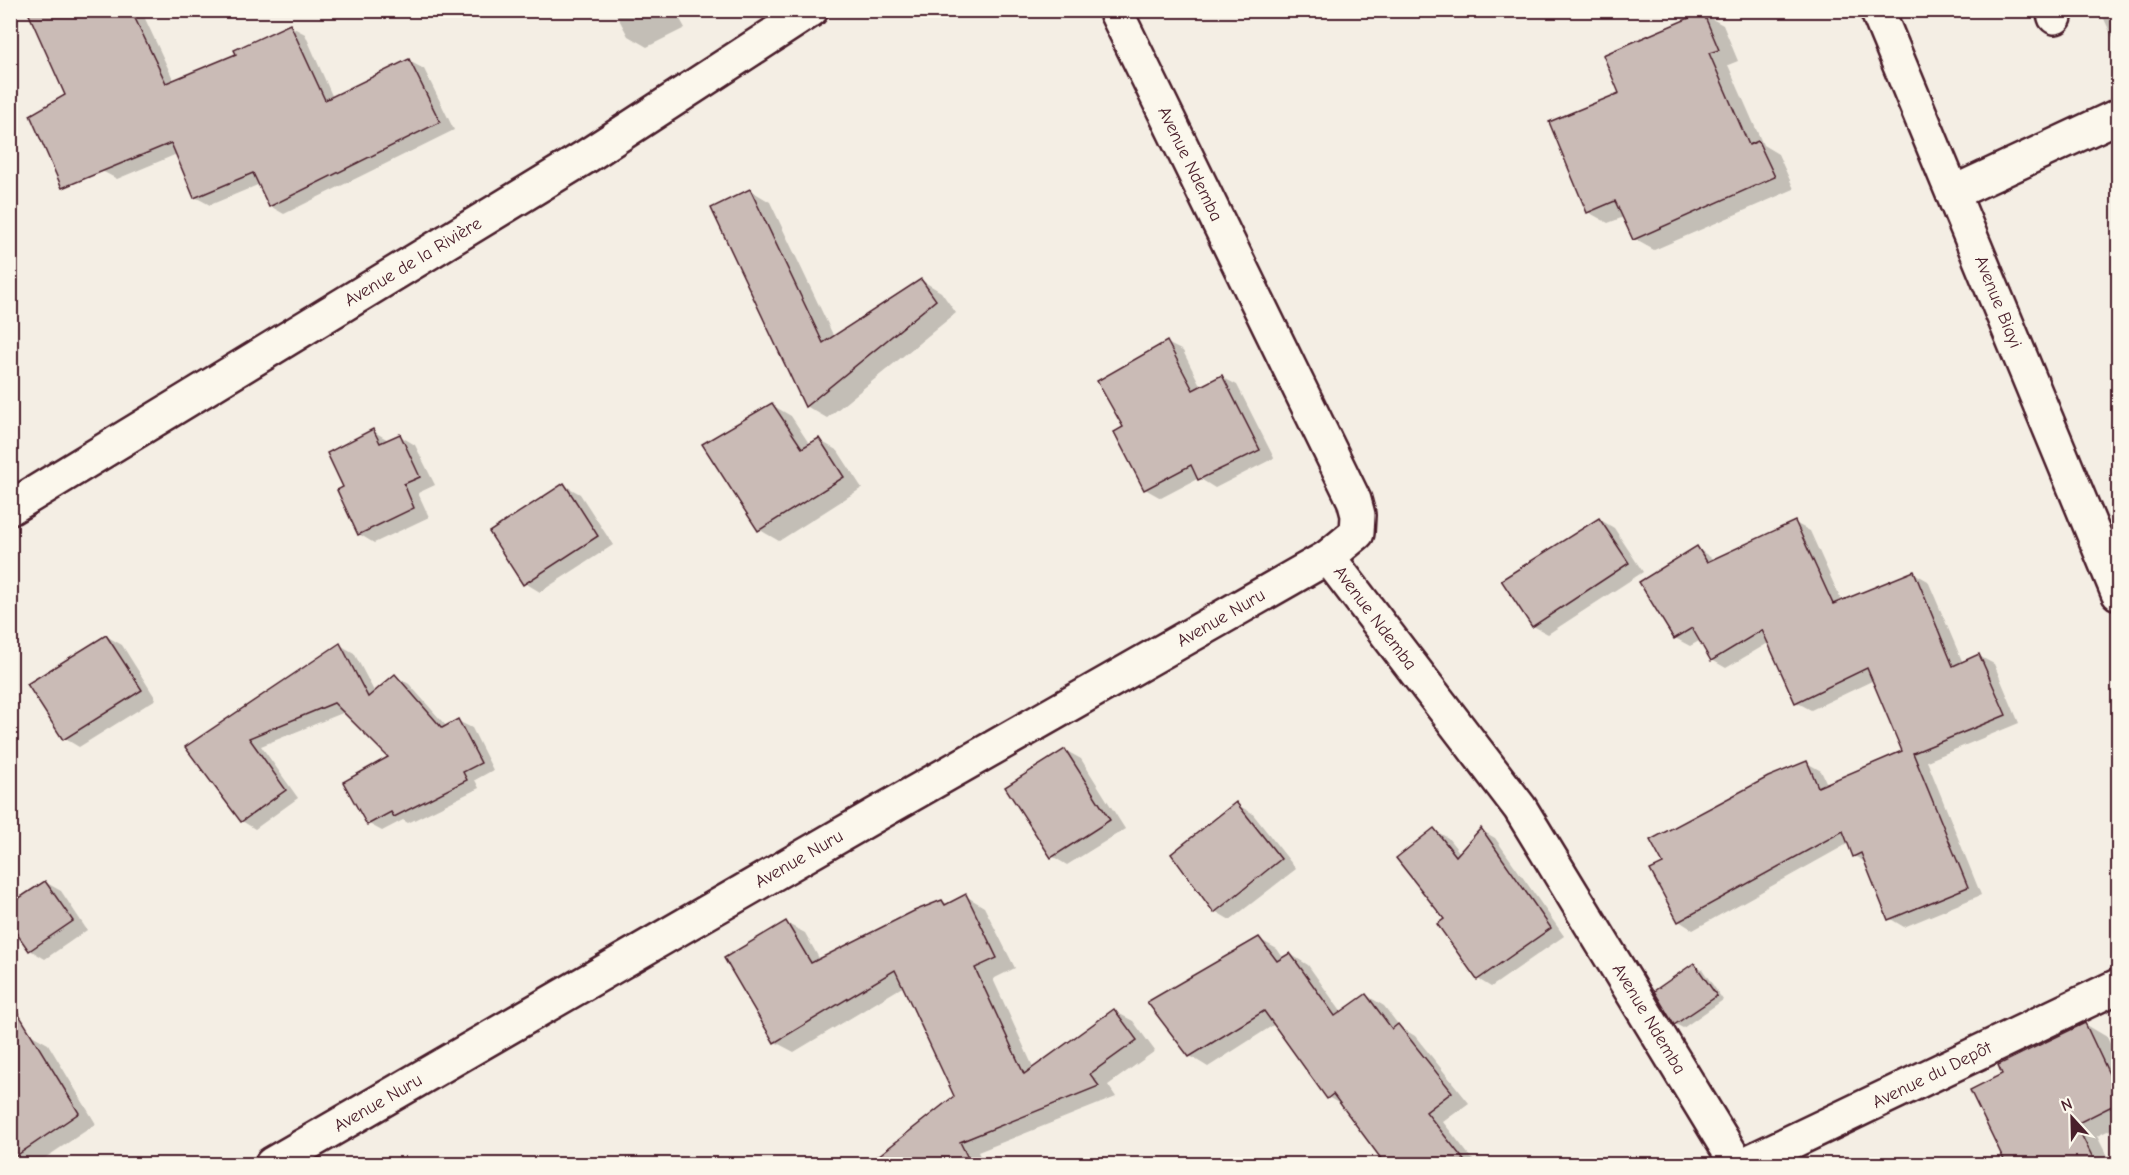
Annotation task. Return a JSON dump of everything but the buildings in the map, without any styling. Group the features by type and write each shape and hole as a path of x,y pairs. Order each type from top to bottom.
{"street":[{"name":"Avenue de la Rivière","path":"10,508 587,156 811,10"},
{"name":"Avenue Ndemba","path":"1115,10 1354,500 1358,515 1357,533 1328,557 1520,808 1737,1164"},
{"name":"Avenue Biayi","path":"1877,10 2118,593"},
{"path":"1953,193 2118,116"},
{"name":"Avenue Nuru","path":"272,1164 856,825 1328,557"},
{"name":"Avenue du Depôt","path":"1745,1164 2118,986"}]}
